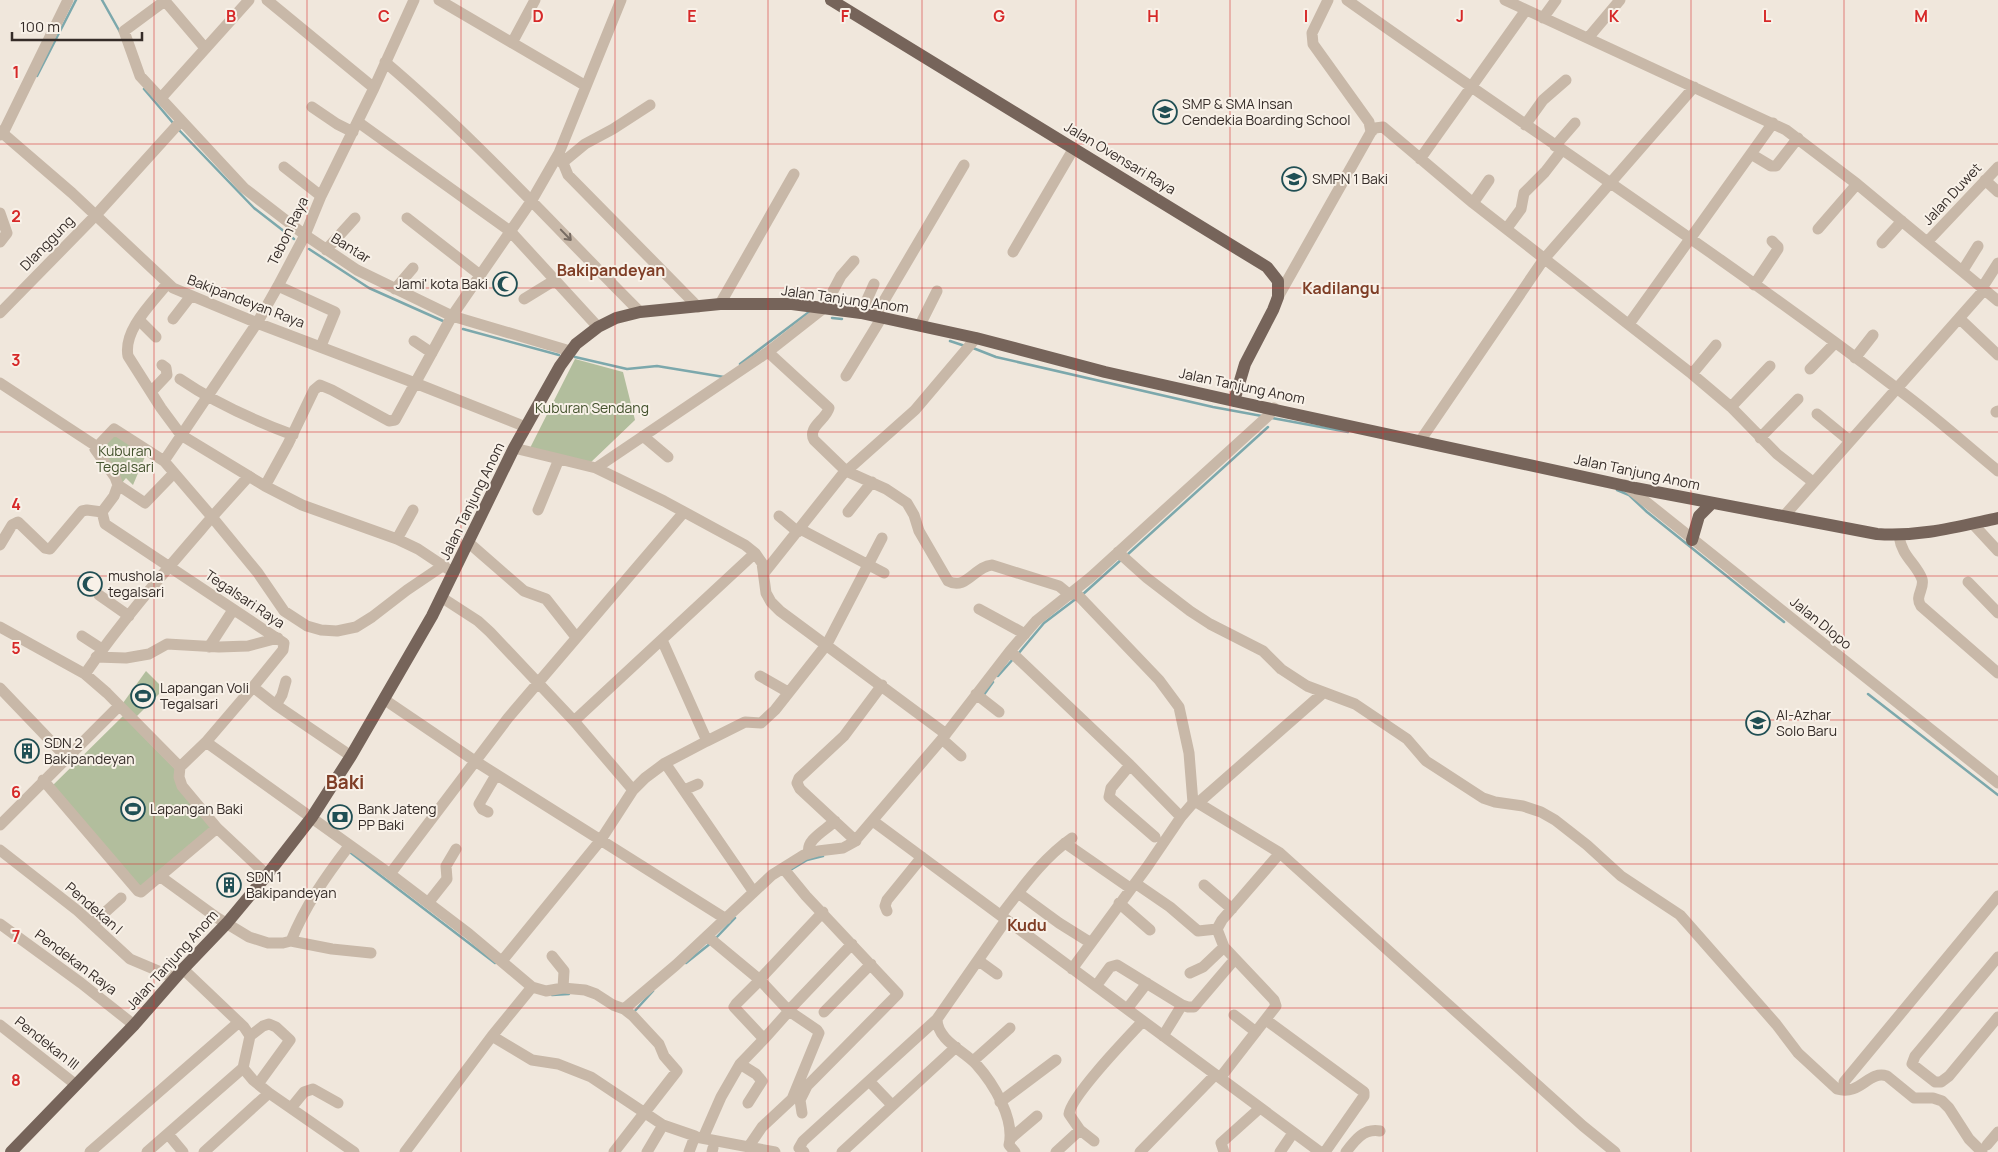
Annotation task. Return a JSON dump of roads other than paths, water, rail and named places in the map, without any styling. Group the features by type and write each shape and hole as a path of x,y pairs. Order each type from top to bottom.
{"main road":[{"name":"Jalan Ovensari Raya","path":"831,0 1267,267 1278,281 1278,297"},
{"path":"1234,401 1245,364 1278,297"},
{"name":"Jalan Tanjung Anom","path":"11,1152 75,1084 134,1026 179,973 227,923 267,876 312,817 385,700 441,597 449,569 469,543 514,448 570,351 598,327 616,318 640,312 720,304 779,303 861,313 920,325 971,344 1234,401 1269,415 1420,441 1712,503 1877,534 1899,536 1933,532 1998,518"},
{"path":"1692,540 1699,516 1712,503"}],"street":[{"path":"1,133 68,0"},
{"path":"166,0 205,48"},
{"name":"Bantar","path":"166,0 124,31 138,74 160,98 178,124 244,188 303,238 357,270 451,319 570,351"},
{"path":"160,98 249,0"},
{"path":"268,0 374,88"},
{"name":"Tebon Raya","path":"164,461 257,323 278,286 303,238 414,0"},
{"path":"439,0 586,86"},
{"path":"512,43 535,0"},
{"path":"265,486 293,435 314,390 320,385 392,421 395,420 451,319 532,200 546,175 560,158 586,86 621,0"},
{"path":"1328,0 1315,26 1312,38 1313,44 1369,122 1371,132"},
{"path":"1347,0 1690,238 1856,358 1897,388 1998,471"},
{"path":"1504,0 1773,123 1798,138 1963,270 1998,301"},
{"path":"1543,18 1556,0"},
{"path":"1588,38 1620,0"},
{"path":"1420,159 1526,10"},
{"path":"385,62 434,104 532,200 640,312"},
{"path":"1525,125 1543,100 1566,80"},
{"path":"1420,441 1544,259 1694,87"},
{"path":"560,158 613,129 650,105"},
{"path":"312,106 337,124 355,127 510,231 598,327"},
{"path":"1507,228 1521,209 1524,193 1546,172 1558,148 1575,123"},
{"path":"1629,324 1773,123"},
{"name":"Dlanggung","path":"0,313 95,216 178,124"},
{"path":"1278,297 1371,132 1377,127 1383,127 1473,203 1692,374 1730,406 1760,438 1813,482"},
{"name":"Bakipandeyan Raya","path":"1,133 72,193 167,284 190,296 257,323 415,382 526,427"},
{"path":"1751,154 1770,166 1776,166 1798,138"},
{"path":"1013,252 1074,148"},
{"path":"560,158 568,175 698,307"},
{"path":"846,376 964,165"},
{"path":"284,167 321,196"},
{"name":"Jalan Duwet","path":"1927,242 1998,167"},
{"path":"720,304 794,174"},
{"path":"546,175 568,175"},
{"path":"1473,203 1489,180"},
{"path":"1986,180 1998,192"},
{"path":"1818,230 1857,184"},
{"path":"0,213 8,232 0,242"},
{"path":"326,250 355,218"},
{"path":"407,218 480,275"},
{"path":"1882,243 1902,221"},
{"path":"1754,285 1778,249 1772,241"},
{"path":"1963,270 1978,246"},
{"path":"596,468 768,352 824,308 841,276 854,261"},
{"path":"1784,516 1960,319 1984,289 1998,263"},
{"path":"395,289 413,268"},
{"path":"524,299 555,280"},
{"path":"167,284 139,320 131,334 127,351 128,356 151,392 181,435 265,486 302,505 397,539 418,549 449,569"},
{"path":"861,313 874,284"},
{"path":"278,286 335,312 321,346"},
{"path":"920,325 936,291"},
{"path":"173,319 190,296"},
{"path":"1960,319 1998,355"},
{"path":"139,320 156,337"},
{"path":"1856,358 1873,336"},
{"path":"414,341 432,353"},
{"path":"1810,369 1835,343"},
{"path":"764,573 846,472 915,410 971,344"},
{"path":"1692,374 1716,345"},
{"path":"768,352 829,408 828,414 813,430 812,437 846,472 872,482 900,497 907,503 914,515 919,531 948,581 958,584 962,583 983,568 992,565 1059,586 1075,595 1159,680 1179,707 1189,753 1195,803"},
{"path":"151,392 167,375 166,368 162,365"},
{"path":"1730,406 1770,366"},
{"path":"180,379 207,397 293,435"},
{"path":"0,383 96,446"},
{"path":"1760,438 1798,399"},
{"path":"1817,414 1850,441"},
{"path":"629,1013 711,939 726,919 753,891 809,853 844,848 856,841 876,822 980,697 1014,655 1025,634 1036,621 1075,595 1121,555 1269,415"},
{"path":"174,473 145,503 118,485 115,477 96,453 96,446 114,429 164,461 258,573 284,611 307,626 321,630 337,631 356,627 372,618 407,590 449,569"},
{"path":"643,436 668,456"},
{"path":"514,448 596,468 745,545 755,553 762,563 766,593 771,602 780,611 882,685 945,739 961,756"},
{"path":"538,510 559,459"},
{"path":"84,674 169,566 249,476"},
{"path":"848,512 872,482"},
{"path":"0,545 12,525 18,522 45,548 50,549 82,511 102,512 114,496 118,485"},
{"name":"Jalan Dlopo","path":"1625,485 1998,783"},
{"path":"397,539 412,510"},
{"name":"Tegalsari Raya","path":"102,512 105,524 284,643 283,650 253,687"},
{"path":"390,874 508,718 684,512"},
{"path":"779,516 799,530 884,573"},
{"path":"1973,524 1998,551"},
{"path":"1899,536 1904,552 1922,578 1918,597 1921,606 1998,674"},
{"path":"502,961 600,841 633,790 644,778 666,763 745,722 761,723 775,710 827,644 882,538"},
{"path":"469,543 524,591 546,599 576,637"},
{"path":"574,721 755,553"},
{"path":"1121,555 1190,611 1210,624 1262,651 1292,677 1323,693 1343,698 1382,721 1406,739 1426,761 1483,798 1495,802 1523,806 1541,812 1555,820 1587,844 1621,876 1680,915 1776,1024 1798,1053 1837,1089 1853,1090 1875,1076 1885,1075 1914,1098 1933,1098 1942,1101 1950,1108 1969,1139 1985,1149 1998,1132"},
{"path":"1968,582 1998,613"},
{"path":"98,594 129,616"},
{"path":"441,597 478,621 574,721 633,790"},
{"path":"979,609 1025,634"},
{"path":"209,647 233,610"},
{"path":"0,627 84,674 180,767"},
{"path":"82,636 99,653 126,658 149,654 167,644 209,647 248,646 278,638"},
{"path":"662,640 707,741"},
{"path":"1014,655 1130,765 1181,817"},
{"path":"760,676 788,692"},
{"path":"276,704 286,682"},
{"path":"856,841 800,789 797,781 844,736 882,685"},
{"path":"267,876 217,828 182,786 179,777 180,767 206,742 253,687 351,756"},
{"path":"0,689 66,757"},
{"path":"1072,969 1181,817 1323,693"},
{"path":"980,697 990,707 999,712"},
{"path":"385,700 496,775 726,919"},
{"path":"0,825 119,706"},
{"path":"206,742 428,902 502,961 530,989 546,991 562,988 585,990 596,994 629,1013 659,1044 664,1056 677,1071 614,1152"},
{"path":"666,763 753,891"},
{"path":"1130,765 1110,788 1109,796 1155,838"},
{"path":"488,812 482,809 479,804 496,775"},
{"path":"43,780 138,891 141,892 217,828"},
{"path":"684,790 698,784"},
{"path":"1195,803 1280,853 1583,1126 1615,1152"},
{"path":"809,853 809,843 835,821"},
{"path":"876,822 1320,1152"},
{"path":"804,1152 799,1148 803,1141 937,1019 979,961 1018,893 1040,868 1069,841 1132,886 1170,907 1198,931 1217,929 1280,853"},
{"path":"291,941 296,927 316,891 349,846"},
{"path":"428,902 447,879 446,866 456,849"},
{"name":"Pendekan I","path":"0,850 92,924 130,959 179,973"},
{"path":"887,911 886,903 890,895 922,857"},
{"path":"785,871 898,994 807,1086 800,1100 802,1112"},
{"path":"161,877 227,923 258,941 275,944 291,941 332,949 370,953"},
{"path":"1204,885 1232,909"},
{"path":"1018,893 1058,923 1091,943"},
{"path":"1844,1082 1998,896"},
{"path":"92,924 121,898"},
{"path":"1119,903 1150,930"},
{"path":"764,1038 734,1008 822,912"},
{"name":"Pendekan Raya","path":"0,924 81,983 134,1026"},
{"path":"1140,1152 1218,1076 1266,1020 1276,1003 1224,946 1217,929"},
{"path":"711,939 761,978 791,1009 817,1030 819,1035 792,1099 762,1127 754,1136 749,1146"},
{"path":"689,1152 740,1064 852,944"},
{"path":"1190,973 1203,967 1224,946"},
{"path":"552,956 565,974 562,988"},
{"path":"1998,957 1915,1056 1912,1064 1935,1082 1941,1082 1949,1076 1998,1017"},
{"path":"1096,986 1113,966 1117,965 1182,1005 1188,1008 1194,1007 1235,959"},
{"path":"979,961 997,974"},
{"path":"824,1012 871,964"},
{"path":"179,973 239,1022 250,1036"},
{"path":"1127,1009 1147,983"},
{"path":"405,1152 492,1036 530,989"},
{"path":"1163,1036 1182,1005"},
{"path":"1234,1015 1256,1032"},
{"path":"937,1019 937,1024 944,1037 973,1061 992,1087 1006,1117 1009,1147"},
{"path":"1266,1020 1364,1092 1364,1096 1325,1152"},
{"path":"1094,1141 1080,1130 1070,1118 1070,1109 1089,1082 1143,1021"},
{"path":"90,1152 239,1022"},
{"path":"148,1152 243,1068 250,1036 263,1026 270,1024 290,1040 258,1084"},
{"name":"Pendekan III","path":"0,1025 75,1084"},
{"path":"973,1061 1010,1028"},
{"path":"492,1036 532,1060 558,1064 591,1076 616,1091 663,1125 699,1137 775,1152"},
{"path":"842,1152 956,1047"},
{"path":"1000,1102 1056,1060"},
{"path":"740,1064 756,1074 762,1081 748,1103"},
{"path":"243,1068 269,1093 354,1152"},
{"path":"869,1081 892,1105"},
{"path":"291,1108 304,1092 314,1089 338,1103"},
{"path":"204,1152 269,1093"},
{"path":"1224,1152 1221,1143 1260,1108"},
{"path":"1009,1147 1037,1116"},
{"path":"648,1152 663,1125"},
{"path":"1056,1152 1080,1130"},
{"path":"1346,1152 1364,1133 1380,1131"},
{"path":"1280,1152 1294,1132"},
{"path":"168,1134 184,1152"}],"waterway":[{"path":"37,76 76,0"},
{"path":"102,0 120,32"},
{"path":"144,89 173,123"},
{"path":"178,129 254,208 294,239"},
{"path":"309,249 369,288 443,321"},
{"path":"740,364 809,312"},
{"path":"832,318 842,319"},
{"path":"463,329 559,355"},
{"path":"950,341 965,346"},
{"path":"973,348 996,357 1213,407 1262,416"},
{"path":"575,357 627,369 657,366 724,377"},
{"path":"1272,418 1348,432"},
{"path":"1127,555 1268,427"},
{"path":"1617,490 1629,495 1647,512 1784,622"},
{"path":"1082,595 1122,559"},
{"path":"1018,654 1044,623 1077,598"},
{"path":"998,676 1014,658"},
{"path":"983,696 993,682"},
{"path":"1868,694 1998,795"},
{"path":"351,853 495,963"},
{"path":"792,869 807,860 823,856"},
{"path":"715,939 735,918"},
{"path":"686,963 711,943"},
{"path":"633,1013 653,991"},
{"path":"552,995 569,994"}],"place":[{"name":"SMP & SMA Insan Cendekia Boarding School","path":"1165,112"},
{"name":"SMPN 1 Baki","path":"1294,179"},
{"name":"Jami' kota Baki","path":"505,284"},
{"name":"mushola tegalsari","path":"90,584"},
{"name":"Lapangan Voli Tegalsari","path":"143,696"},
{"name":"Al-Azhar Solo Baru","path":"1758,723"},
{"name":"SDN 2 Bakipandeyan","path":"27,751"},
{"name":"Lapangan Baki","path":"133,809"},
{"name":"Bank Jateng PP Baki","path":"340,817"},
{"name":"SDN 1 Bakipandeyan","path":"229,885"}],"district":[{"name":"Bakipandeyan","path":"611,270"},
{"name":"Kadilangu","path":"1341,288"},
{"name":"Baki","path":"345,782"},
{"name":"Kudu","path":"1027,925"}],"park label":[{"name":"Kuburan Sendang","path":"592,408"},
{"name":"Kuburan Tegalsari","path":"125,460"}]}
